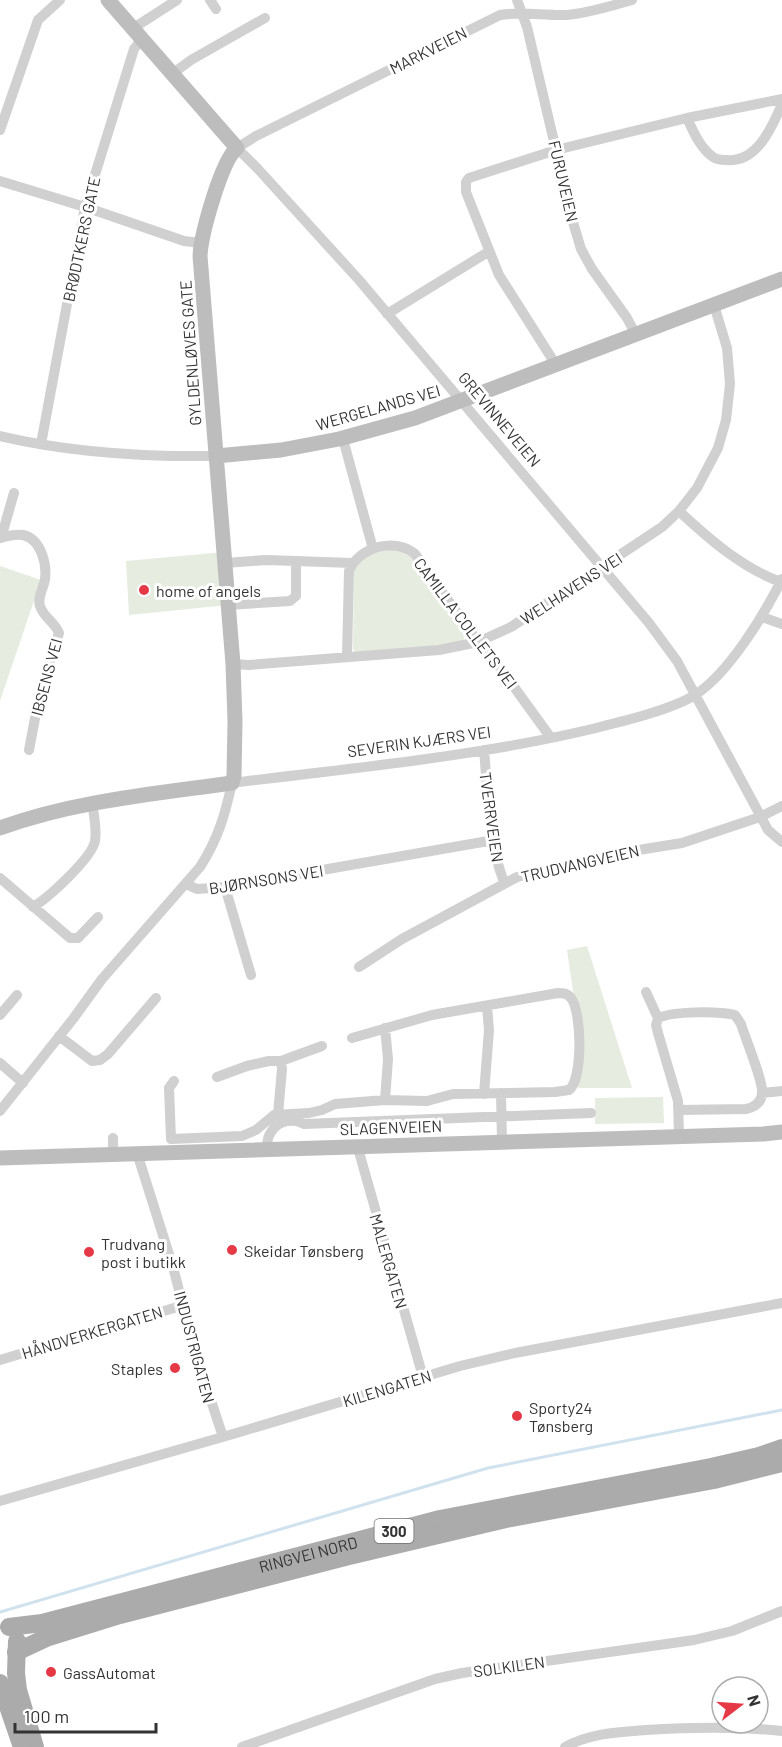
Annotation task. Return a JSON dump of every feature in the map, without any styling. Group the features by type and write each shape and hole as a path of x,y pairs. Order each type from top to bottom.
{"main road":[{"name":"GREVINNEVEIEN","path":"108,0 237,148"},
{"name":"GYLDENLØVES GATE","path":"232,783 235,721 233,664 201,243 227,159 237,148"},
{"name":"WERGELANDS VEI","path":"216,456 281,450 343,438 415,418 782,279"},
{"name":"SEVERIN KJÆRS VEI","path":"0,828 42,814 92,803 232,783"},
{"name":"SLAGENVEIEN","path":"0,1158 113,1146 136,1153 782,1132"},
{"name":"RINGVEI NORD","path":"3,1624 42,1623 440,1519 711,1467 782,1448"},
{"name":"RINGVEI NORD","path":"0,1665 10,1660 16,1653 46,1638 120,1615 401,1543 506,1519 714,1480 782,1463"},
{"path":"3,1624 16,1638 18,1690 35,1747"},
{"path":"0,1683 22,1747"}],"street":[{"path":"0,130 38,20 60,0"},
{"path":"137,34 177,0"},
{"name":"FURUVEIEN","path":"517,0 527,27 563,189 581,249 636,335"},
{"name":"MARKVEIEN","path":"237,148 256,136 500,15 522,13 567,15 584,13 632,0"},
{"path":"172,74 180,66 265,18"},
{"name":"BRØDTKERS GATE","path":"40,444 85,207 137,34"},
{"path":"687,118 699,142 710,154 719,160 733,161 744,158 756,150 782,101"},
{"path":"556,364 513,298 489,252 465,187 466,182 470,178 556,150 687,118 782,101"},
{"name":"GREVINNEVEIEN","path":"237,148 300,214 387,314 603,567 666,645 696,694 760,817 768,830 782,842"},
{"path":"0,181 184,241 201,243"},
{"path":"387,314 489,252"},
{"name":"WELHAVENS VEI","path":"233,664 249,665 439,650 478,642 511,627 650,536 680,511 706,473 718,448 726,420 730,384 727,348 714,305"},
{"name":"WERGELANDS VEI","path":"0,436 40,444 127,455 216,456"},
{"path":"343,438 373,549 364,552 352,563 349,571 347,657"},
{"path":"0,538 14,494"},
{"path":"680,511 717,545 770,578 781,581"},
{"name":"IBSENS VEI","path":"0,538 22,535 31,539 38,546 45,569 39,605 59,633 40,692 29,750"},
{"name":"CAMILLA COLLETS VEI","path":"373,549 392,545 410,550 551,738"},
{"path":"225,563 266,560 352,563"},
{"path":"228,604 290,602 296,596 296,561"},
{"name":"SEVERIN KJÆRS VEI","path":"232,783 484,750 551,738 614,723 680,702 696,694 724,668 762,617 781,581"},
{"path":"762,617 782,624"},
{"name":"TVERRVEIEN","path":"484,750 494,840 504,882"},
{"name":"GYLDENLØVES GATE","path":"186,884 212,848 222,826 232,783"},
{"path":"33,907 53,893 93,846 95,825 92,803"},
{"name":"TRUDVANGVEIEN","path":"359,967 402,939 517,877 620,853 682,843 760,817 782,806"},
{"name":"BJØRNSONS VEI","path":"0,1111 102,979 186,884 197,889 225,887 494,840"},
{"path":"0,878 70,938 81,936 98,917"},
{"path":"225,887 250,975"},
{"path":"646,992 658,1018 656,1025 673,1080 679,1110 679,1136"},
{"name":"SLAGENVEIEN","path":"278,1114 297,1117 335,1104 385,1100 427,1101 453,1094 569,1090 575,1083 580,1031 576,1008 571,998 566,993 558,993 487,1006"},
{"path":"0,1015 17,995"},
{"path":"59,1036 92,1061 100,1060 108,1054 156,998"},
{"path":"352,1038 432,1015 487,1006 489,1030 484,1094"},
{"path":"658,1018 664,1015 686,1014 735,1015 741,1024 762,1094 755,1106 746,1109 679,1110"},
{"name":"SLAGENVEIEN","path":"385,1028 388,1059 385,1100"},
{"path":"217,1077 247,1066 281,1061 322,1046"},
{"path":"174,1081 169,1089 171,1140 242,1136 256,1130 269,1117 278,1114 281,1061"},
{"path":"0,1064 23,1083"},
{"path":"762,1094 782,1091"},
{"path":"501,1094 502,1142"},
{"path":"267,1149 272,1129 278,1124 297,1117 304,1124 591,1113"},
{"name":"MALERGATEN","path":"353,1146 359,1152 423,1377"},
{"name":"INDUSTRIGATEN","path":"136,1153 184,1305 195,1352 223,1437"},
{"name":"KILENGATEN","path":"0,1501 223,1437 460,1365 782,1303"},
{"name":"HÅNDVERKERGATEN","path":"0,1360 184,1305"},
{"name":"SOLKILEN","path":"242,1747 435,1679 462,1673 694,1640 732,1631 782,1611"},
{"path":"565,1747 593,1736 678,1728 727,1727 782,1731"}],"shaded area":[{"path":"394,549 408,553 466,632 463,641 445,645 355,652 353,649 356,566 364,558 375,553"},
{"path":"224,552 228,605 129,615 126,561"},
{"path":"0,566 41,580 0,701"},
{"path":"587,946 632,1088 578,1088 574,997 567,950"},
{"path":"663,1097 664,1123 595,1124 595,1098"}],"waterway":[{"path":"0,1612 488,1468 782,1410"}],"place":[{"name":"home of angels","path":"144,590"},
{"name":"Skeidar Tønsberg","path":"232,1250"},
{"name":"Trudvang post i butikk","path":"89,1252"},
{"name":"Staples","path":"175,1368"},
{"name":"Sporty24 Tønsberg","path":"517,1416"},
{"name":"GassAutomat","path":"51,1672"}]}
